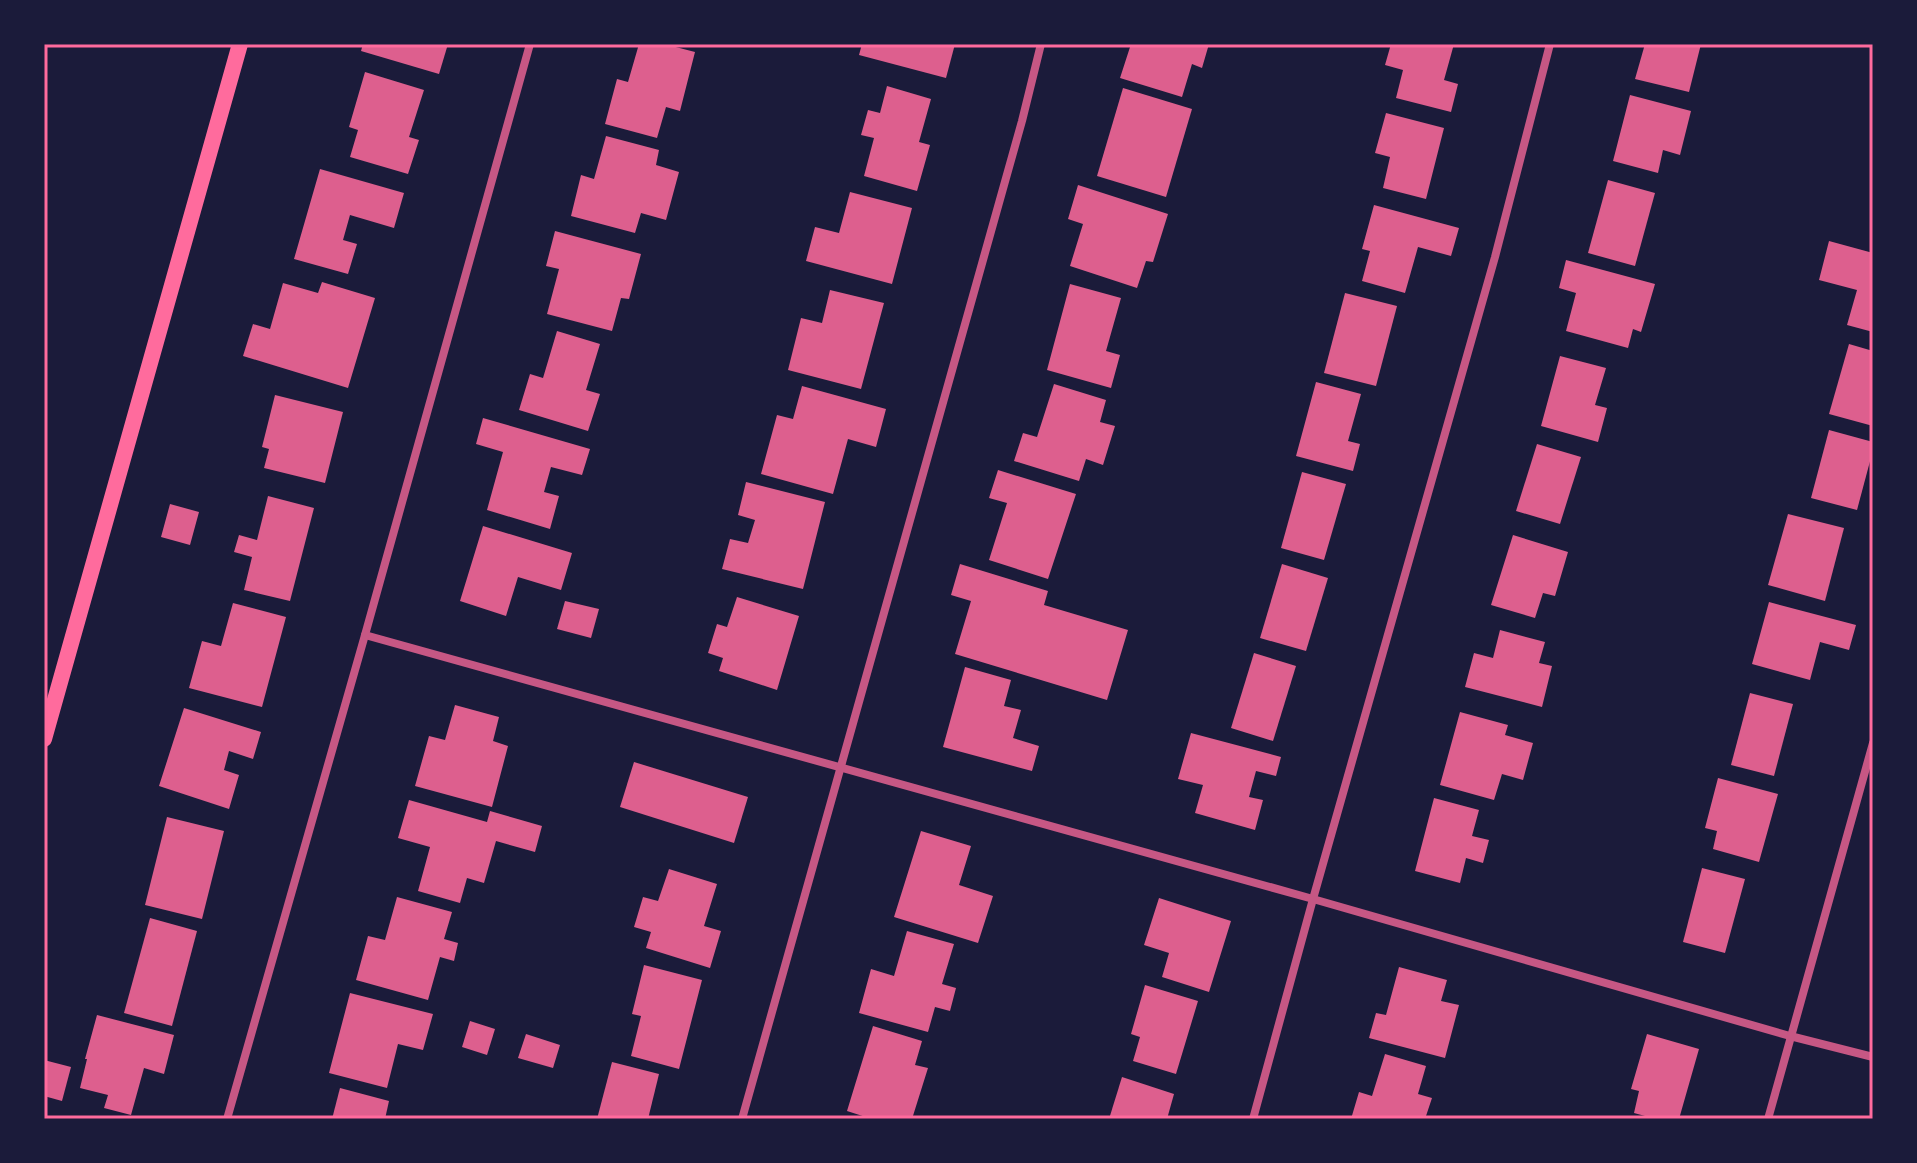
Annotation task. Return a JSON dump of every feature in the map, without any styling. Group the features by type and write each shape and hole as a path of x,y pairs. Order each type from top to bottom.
{"main road":[{"path":"44,739 240,44"}],"street":[{"path":"227,1119 530,44"},
{"path":"742,1119 1041,44"},
{"path":"1253,1119 1491,272 1550,44"},
{"path":"365,635 1873,1057"},
{"path":"1768,1119 1873,743"}],"building":[{"path":"363,44 448,44 439,74 361,51"},
{"path":"639,44 664,44 695,52 680,111 666,107 657,138 605,124 617,79 628,82"},
{"path":"862,44 955,44 946,78 859,55"},
{"path":"1131,44 1209,44 1202,68 1192,64 1182,97 1120,78"},
{"path":"1391,44 1454,44 1444,80 1458,84 1451,112 1396,98 1403,70 1385,65"},
{"path":"1645,44 1701,44 1689,92 1635,79"},
{"path":"365,72 424,90 409,137 419,140 408,174 350,157 358,130 349,127"},
{"path":"887,86 931,99 919,142 930,145 917,191 864,176 874,138 861,135 868,110 880,113"},
{"path":"1123,88 1192,109 1166,197 1097,176"},
{"path":"1630,95 1691,111 1680,155 1663,150 1658,173 1613,161"},
{"path":"1386,113 1444,128 1426,199 1383,188 1390,157 1375,153"},
{"path":"606,136 659,150 656,165 679,172 666,220 641,213 635,233 571,216 581,175 594,179"},
{"path":"320,169 404,193 394,228 350,215 343,240 357,244 348,274 294,259"},
{"path":"1608,180 1655,193 1635,266 1588,253"},
{"path":"1078,185 1168,214 1153,262 1146,261 1137,288 1070,266 1083,224 1068,219"},
{"path":"850,192 912,208 892,284 806,261 815,227 839,233"},
{"path":"1374,205 1459,228 1451,256 1418,247 1405,293 1362,281 1370,251 1362,249"},
{"path":"555,231 641,254 629,299 621,298 612,331 547,314 559,269 546,266"},
{"path":"1829,241 1873,253 1873,332 1847,325 1857,290 1819,280"},
{"path":"1566,260 1655,284 1641,332 1633,329 1628,348 1566,331 1576,293 1559,288"},
{"path":"322,282 375,298 348,388 243,356 253,324 270,329 283,283 318,293"},
{"path":"1070,284 1121,298 1106,351 1120,355 1111,388 1047,370"},
{"path":"830,290 884,303 861,389 788,370 801,318 822,323"},
{"path":"1345,293 1397,306 1376,386 1324,373"},
{"path":"557,331 600,344 586,390 600,394 588,431 519,410 530,374 543,378"},
{"path":"1849,344 1873,351 1873,426 1829,414"},
{"path":"1560,356 1606,368 1595,405 1607,408 1598,442 1541,426"},
{"path":"1316,382 1361,394 1348,441 1360,444 1353,471 1296,456"},
{"path":"1054,384 1106,400 1100,422 1115,426 1103,465 1086,459 1079,481 1014,461 1023,433 1037,437"},
{"path":"802,386 886,409 876,447 848,439 833,494 761,474 777,415 793,419"},
{"path":"275,395 343,412 325,483 264,468 269,449 262,447"},
{"path":"483,418 590,449 582,475 551,467 544,492 559,496 550,529 487,510 503,452 476,444"},
{"path":"1829,430 1873,442 1857,510 1811,498"},
{"path":"1537,444 1581,457 1560,524 1516,511"},
{"path":"998,470 1076,494 1048,579 989,560 1007,503 989,498"},
{"path":"1302,472 1346,484 1324,560 1281,548"},
{"path":"746,482 825,502 803,589 722,569 730,539 748,543 755,520 738,515"},
{"path":"268,496 314,508 290,601 244,590 252,557 234,552 239,535 257,540"},
{"path":"170,504 199,512 190,545 161,537"},
{"path":"1788,514 1844,528 1825,601 1768,585"},
{"path":"483,526 572,553 561,590 518,577 506,616 460,601"},
{"path":"1513,535 1568,552 1555,596 1543,593 1535,618 1491,605"},
{"path":"960,564 1048,591 1044,605 1128,630 1107,700 955,654 971,601 951,595"},
{"path":"1282,564 1328,578 1306,651 1260,638"},
{"path":"737,597 799,616 777,690 719,671 723,658 708,653 717,624 727,627"},
{"path":"565,601 599,609 591,638 557,629"},
{"path":"1769,602 1856,625 1849,650 1820,642 1810,680 1752,664"},
{"path":"233,603 286,617 262,707 189,688 202,641 221,646"},
{"path":"1500,630 1545,642 1539,663 1552,666 1542,707 1465,687 1474,653 1493,658"},
{"path":"1254,653 1296,666 1273,741 1231,728"},
{"path":"965,667 1011,680 1004,706 1021,710 1013,738 1039,746 1032,771 943,747"},
{"path":"1750,693 1793,704 1774,776 1731,765"},
{"path":"455,705 499,717 493,741 508,746 492,807 415,786 429,736 445,740"},
{"path":"184,708 261,732 253,759 229,751 224,770 239,775 229,809 159,786"},
{"path":"1460,712 1508,725 1505,735 1533,743 1523,780 1502,774 1494,800 1440,785"},
{"path":"1191,733 1281,757 1276,776 1256,771 1249,797 1263,800 1255,830 1195,813 1203,785 1178,779"},
{"path":"634,762 748,797 734,843 620,807"},
{"path":"1718,778 1778,794 1759,862 1713,849 1717,831 1705,828"},
{"path":"1434,798 1479,810 1472,836 1489,840 1483,863 1466,858 1460,883 1415,871"},
{"path":"409,800 487,822 490,811 542,826 535,852 496,841 484,883 467,878 460,903 418,891 430,847 398,838"},
{"path":"167,817 224,831 202,919 145,905"},
{"path":"921,831 971,846 959,885 993,896 978,943 894,917"},
{"path":"1702,868 1745,879 1725,953 1683,942"},
{"path":"669,869 717,884 704,926 721,931 710,968 646,948 651,932 634,927 643,897 658,901"},
{"path":"397,897 452,912 444,939 458,943 454,961 440,957 428,1000 356,980 368,936 385,940"},
{"path":"1159,898 1231,921 1209,992 1162,977 1169,953 1144,945"},
{"path":"150,918 197,931 172,1026 124,1013"},
{"path":"907,931 954,944 942,984 956,988 950,1011 935,1007 928,1032 859,1013 871,969 894,976"},
{"path":"644,965 702,980 679,1069 631,1056 641,1016 632,1014"},
{"path":"1399,967 1447,980 1441,1001 1459,1005 1445,1058 1369,1038 1376,1013 1386,1015"},
{"path":"1145,985 1198,1001 1176,1074 1133,1061 1140,1037 1131,1034"},
{"path":"350,993 433,1014 423,1050 398,1044 387,1088 329,1073"},
{"path":"97,1015 174,1035 164,1074 144,1068 131,1115 104,1108 108,1095 80,1088"},
{"path":"470,1021 495,1029 487,1055 462,1047"},
{"path":"873,1026 922,1041 915,1065 928,1068 912,1119 872,1119 847,1111"},
{"path":"526,1034 560,1045 553,1068 518,1058"},
{"path":"1647,1034 1699,1049 1679,1119 1656,1119 1634,1113 1639,1091 1631,1089"},
{"path":"1385,1054 1426,1066 1418,1094 1432,1098 1425,1119 1351,1119 1359,1092 1372,1096"},
{"path":"44,1060 71,1067 62,1101 44,1096"},
{"path":"612,1062 659,1074 648,1119 597,1119"},
{"path":"1122,1077 1174,1094 1167,1119 1109,1119"},
{"path":"340,1088 389,1101 385,1119 332,1119"}]}
